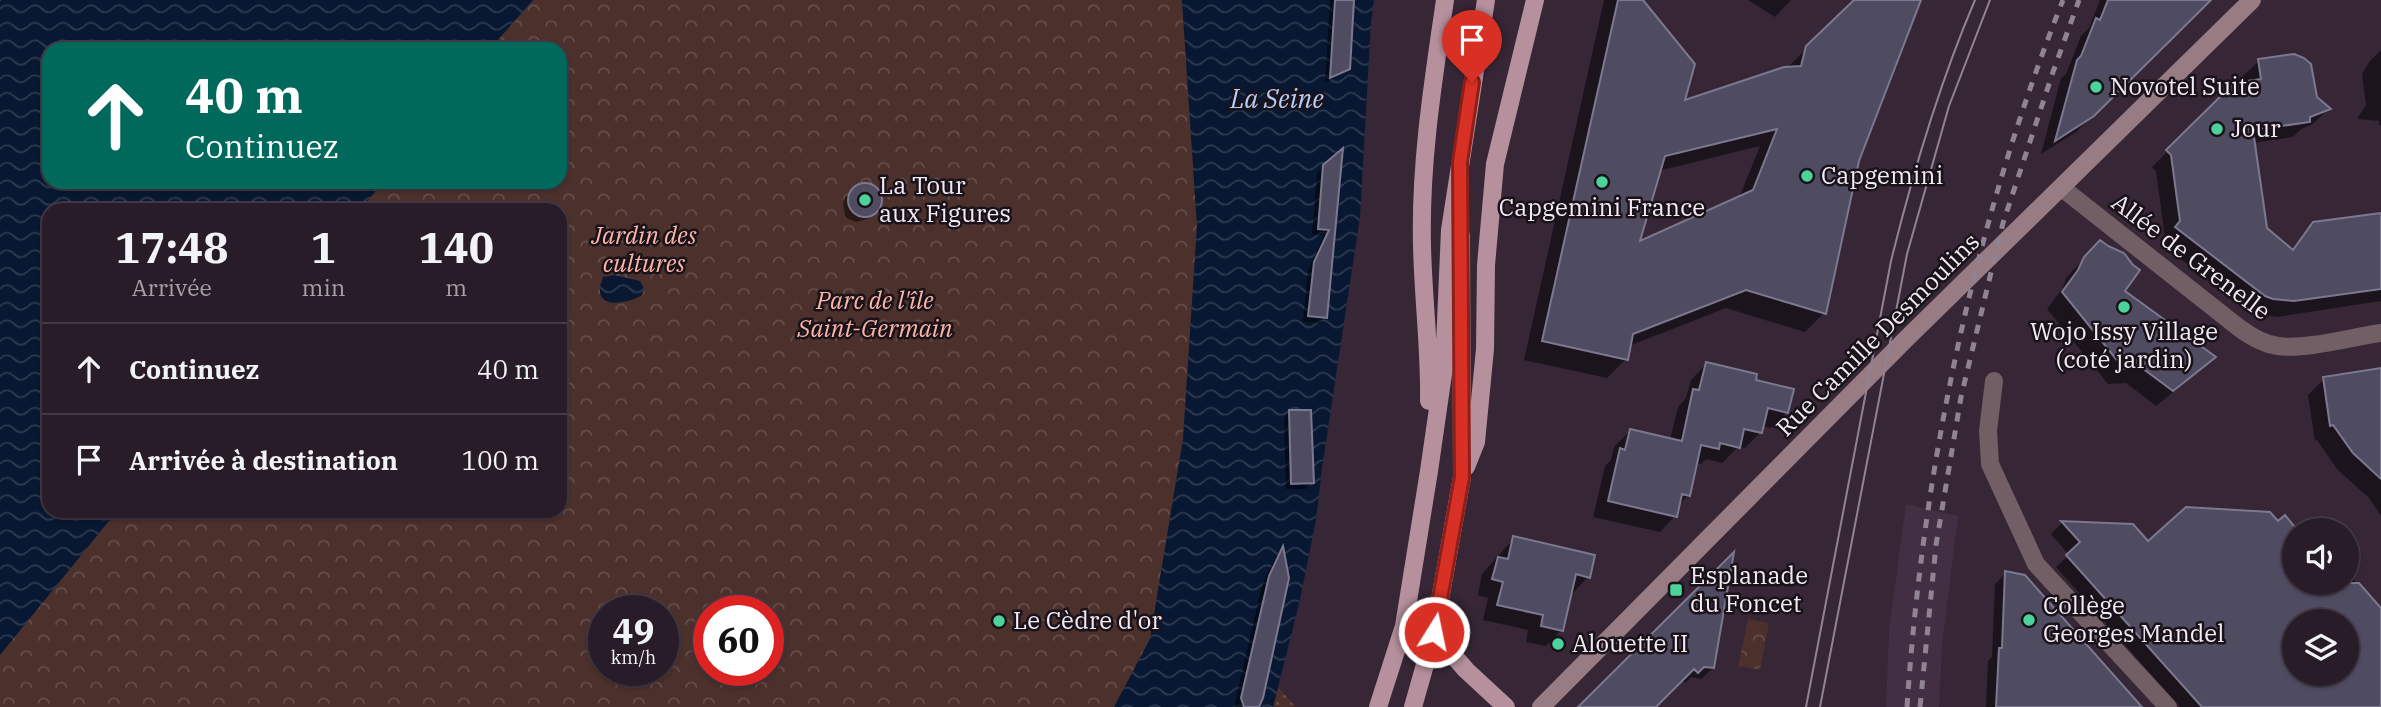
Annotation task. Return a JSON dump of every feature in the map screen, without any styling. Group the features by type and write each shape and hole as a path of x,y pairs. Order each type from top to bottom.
{"main road":[{"path":"1429,471 1430,370 1422,244 1425,144 1445,0"},
{"path":"1378,707 1404,626 1429,471 1444,367 1450,230 1486,0"},
{"path":"1462,477 1476,442 1485,349 1486,265 1496,164 1535,0"},
{"path":"1413,707 1434,632 1462,477 1460,162"},
{"path":"1434,632 1466,670 1506,707"}],"street":[{"name":"Rue Camille Desmoulins","path":"1541,707 1905,340 2252,0"},
{"name":"Allée de Grenelle","path":"2062,188 2238,327 2263,342 2277,346 2295,346 2381,333"},
{"path":"1994,381 1989,431 1990,464 2036,564 2168,707"}],"shaded area":[{"path":"1906,504 1958,516 1942,646 1939,707 1886,707 1889,631"}],"green space":[{"name":"Parc de l'île Saint-Germain","path":"533,0 1182,0 1197,226 1183,439 1150,639 1114,707 0,707 0,655 111,518 567,518 567,203 366,203 377,189 567,189 567,42 496,42"},
{"path":"1748,619 1769,623 1760,670 1738,666"},
{"path":"1279,688 1296,707 1273,707"}],"water":[{"path":"533,0 496,42 42,42 42,189 377,189 366,203 42,203 42,518 111,518 0,655 0,2"},
{"name":"La Seine","path":"1182,0 1374,0 1360,217 1316,520 1299,604 1273,707 1114,707 1150,639 1183,439 1197,226"},
{"path":"614,275 640,281 644,289 642,295 624,302 604,300 600,288 603,277"}],"building":[{"path":"1335,0 1354,0 1350,69 1330,78"},
{"name":"Capgemini","path":"1618,0 1643,0 1695,64 1685,100 1784,67 1801,66 1806,46 1854,0 1921,0 1859,161 1826,314 1746,290 1633,334 1628,360 1542,341","holes":["1777,129 1753,190 1640,241 1665,156"]},
{"name":"Novotel Suite","path":"2108,0 2211,0 2094,116 2055,141 2077,60 2096,18 2100,20"},
{"path":"2294,54 2311,64 2317,97 2331,109 2310,117 2310,122 2253,130 2267,228 2293,250 2313,222 2381,213 2381,289 2294,301 2273,299 2265,296 2175,227 2180,221 2171,155 2166,150 2234,83 2261,79 2258,59"},
{"path":"1343,148 1327,318 1308,316 1314,262 1329,230 1318,229 1323,165"},
{"name":"La Tour aux Figures","path":"865,183 877,188 882,200 877,212 865,217 853,212 848,200 853,188"},
{"path":"2100,240 2124,253 2140,270 2125,291 2216,357 2173,391 2142,368 2124,369 2062,292 2084,257"},
{"path":"1706,362 1757,374 1756,380 1794,389 1788,413 1768,408 1762,433 1744,429 1740,448 1720,443 1719,449 1701,445 1690,496 1682,494 1677,517 1608,501 1620,448 1625,450 1630,429 1682,441 1693,389 1699,390"},
{"path":"2381,368 2381,479 2353,453 2333,425 2330,426 2323,377"},
{"path":"1289,410 1311,410 1314,483 1291,484"},
{"path":"2186,507 2270,512 2278,521 2285,515 2287,518 2282,518 2282,595 2359,595 2359,583 2381,608 2381,707 2202,707 2066,555 2080,542 2061,521 2133,524 2148,541"},
{"path":"1513,536 1595,555 1590,578 1576,574 1563,631 1541,626 1543,615 1497,605 1503,582 1492,579 1498,557 1508,559"},
{"path":"1283,546 1289,578 1263,698 1259,707 1244,707 1241,698 1269,576"},
{"path":"1734,552 1714,668 1704,667 1698,673 1694,669 1656,707 1578,707"},
{"name":"Collège Georges Mandel","path":"2005,571 2025,575 2142,707 1996,707"}],"tram line":[{"path":"1806,707 1891,261 1928,129 1975,0"},
{"path":"1820,707 1907,254 1949,106 1990,0"}],"railway":[{"path":"1907,707 1926,527 1958,348 2003,171 2063,0"},
{"path":"1920,707 1936,545 1961,397 2003,223 2079,0"}],"place":[{"name":"Novotel Suite","path":"2096,87"},
{"name":"Jour","path":"2217,129"},
{"name":"Capgemini","path":"1807,176"},
{"name":"Capgemini France","path":"1602,182"},
{"name":"La Tour aux Figures","path":"865,200"},
{"name":"Wojo Issy Village (coté jardin)","path":"2124,307"},
{"name":"Esplanade du Foncet","path":"1676,590"},
{"name":"Collège Georges Mandel","path":"2029,620"},
{"name":"Le Cèdre d'or","path":"999,621"},
{"name":"Alouette II","path":"1558,644"}],"route":[{"path":"1434,632 1462,477 1460,162 1472,82"}],"park label":[{"name":"Jardin des cultures","path":"644,250"}]}
